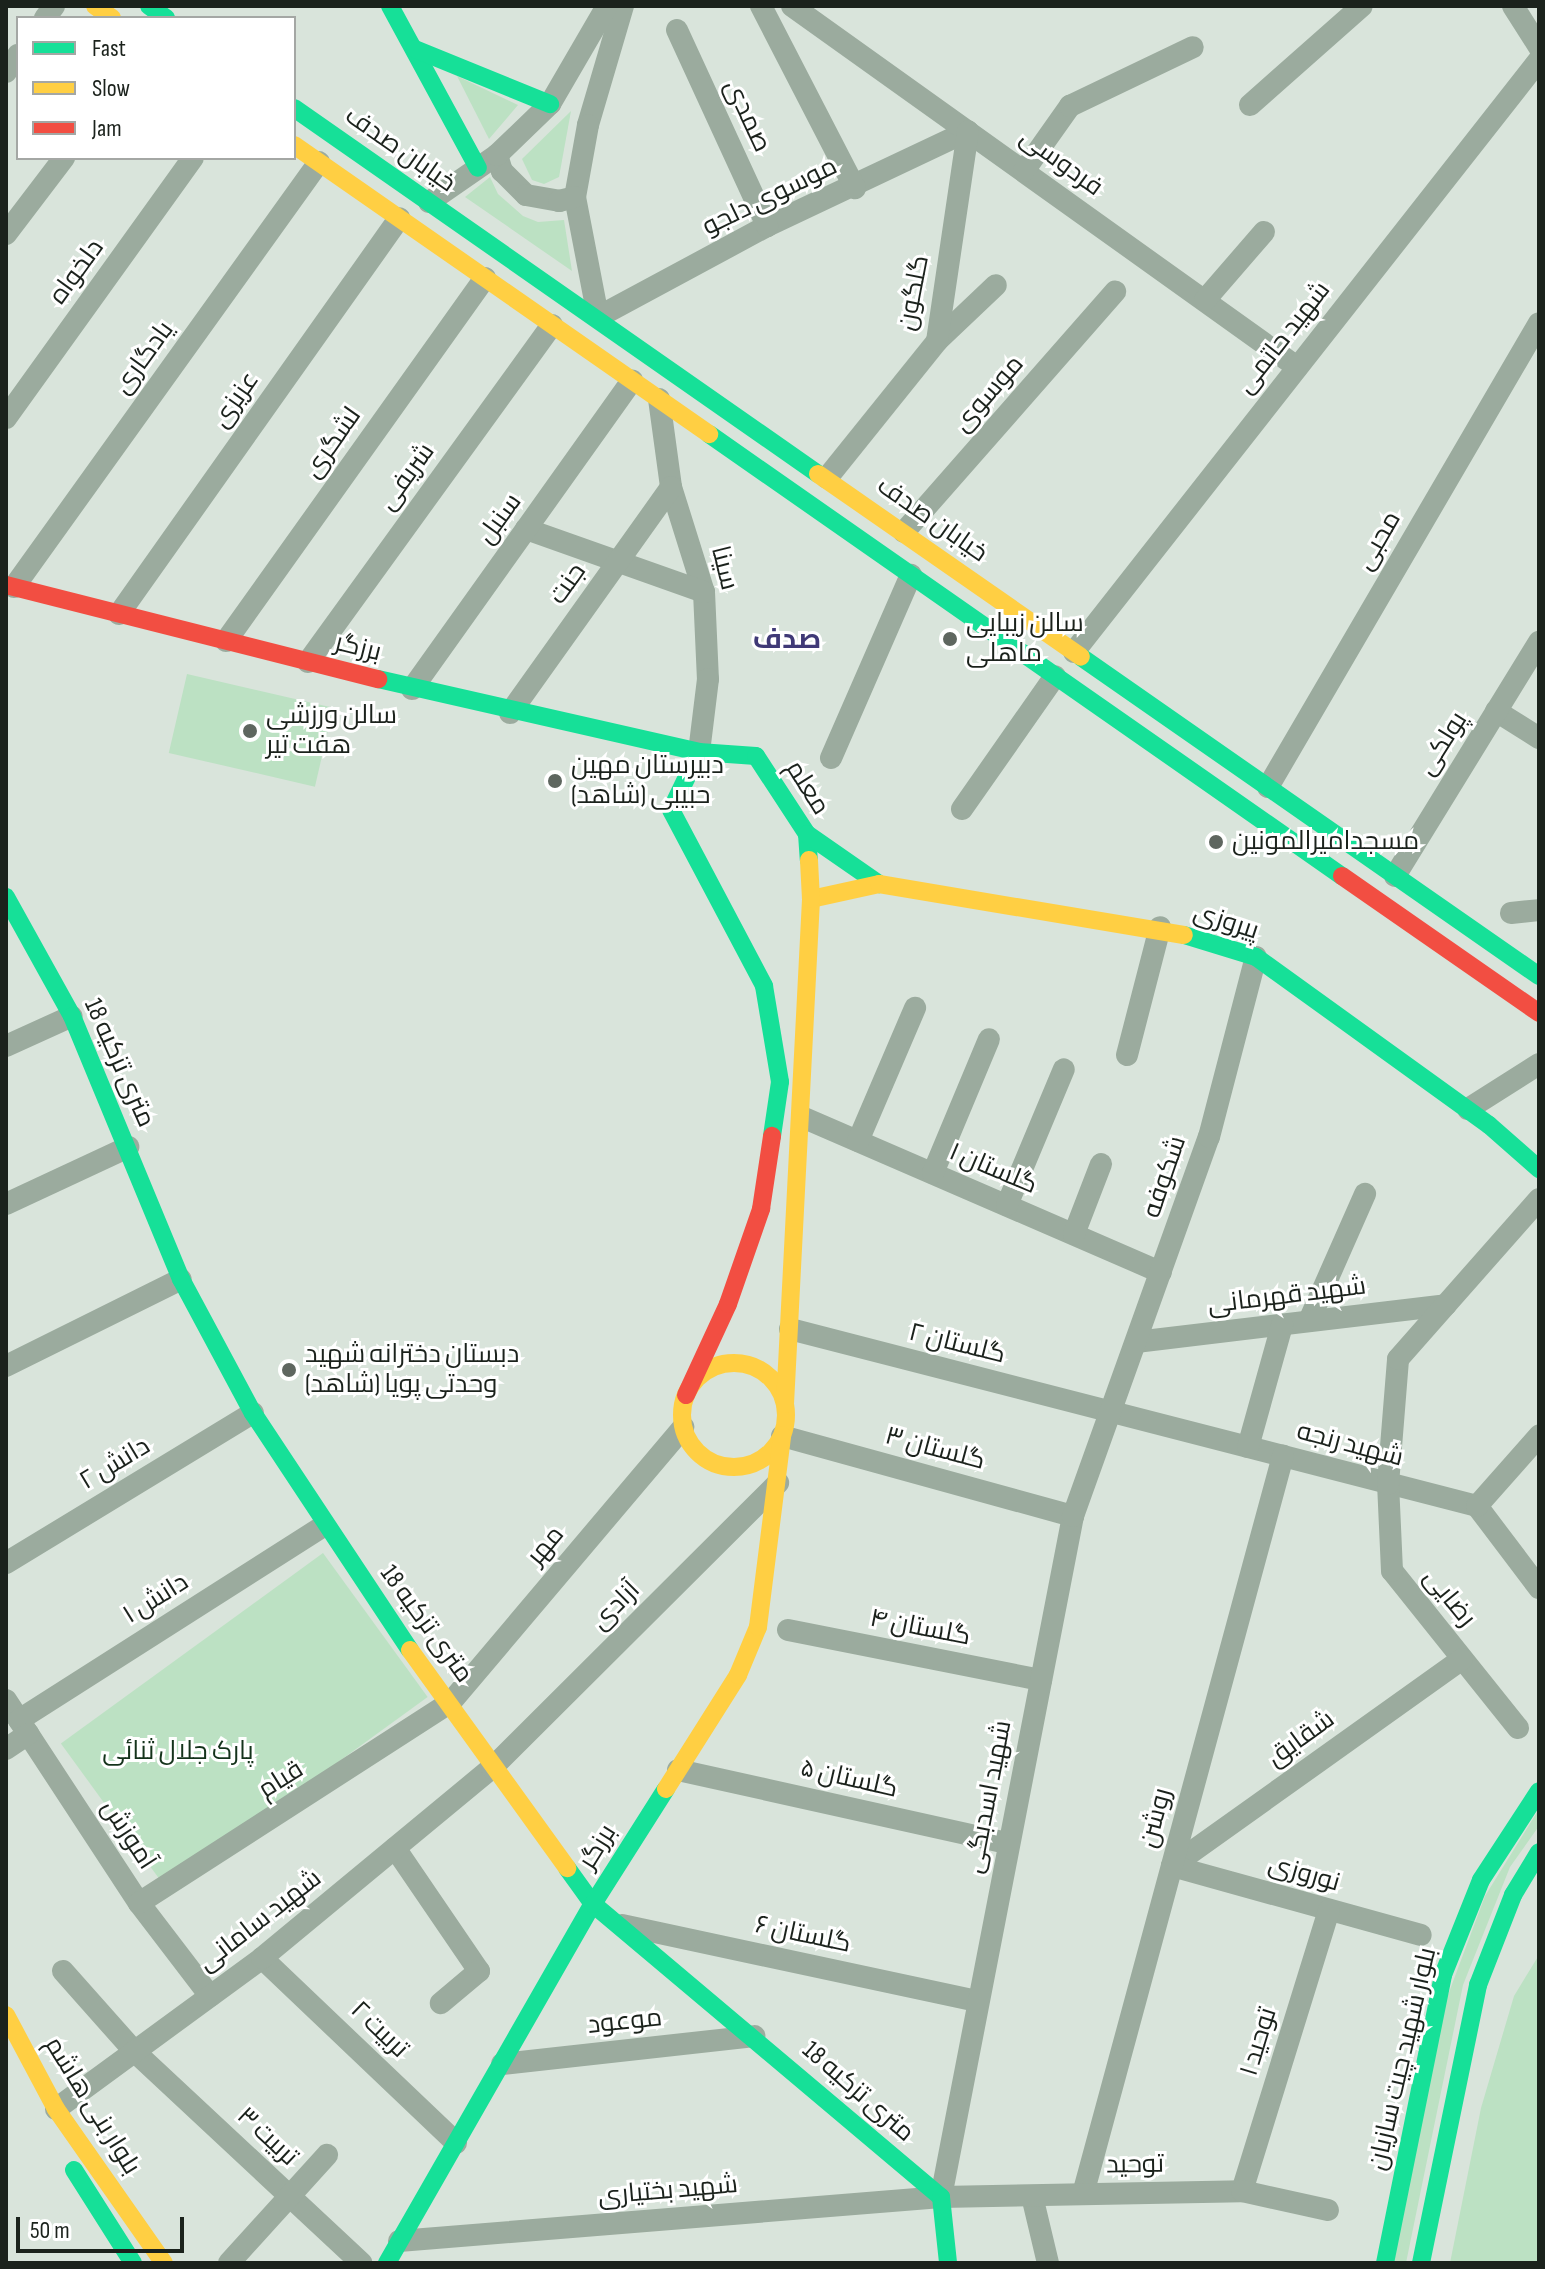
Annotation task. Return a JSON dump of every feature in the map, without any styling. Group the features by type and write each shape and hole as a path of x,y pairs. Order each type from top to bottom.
{"street":[{"path":"390,6 478,168"},
{"path":"429,202 497,155 550,104 607,6"},
{"path":"598,317 575,197 588,125 623,6"},
{"path":"761,6 855,188"},
{"path":"1250,105 1362,6"},
{"path":"1513,6 1536,37"},
{"name":"فردوسی","path":"796,7 1297,367"},
{"name":"صمدی","path":"677,30 767,226"},
{"path":"1024,171 1070,106 1193,47"},
{"path":"415,49 550,104"},
{"name":"شهید حاتمی","path":"1074,652 1539,60"},
{"name":"خیابان صدف","path":"296,109 598,317 1539,976"},
{"name":"موسوی دلجو","path":"598,317 767,226 855,188 968,131"},
{"name":"گلگون","path":"827,478 937,341 968,131"},
{"path":"296,146 1539,1013"},
{"path":"497,155 512,185 526,195 559,201 575,197"},
{"path":"6,234 62,160"},
{"name":"دلخواه","path":"6,418 192,160"},
{"name":"یادگاری","path":"10,586 319,162"},
{"name":"عزیزی","path":"119,614 399,218"},
{"path":"1205,300 1264,232"},
{"name":"لشگری","path":"226,641 485,278"},
{"path":"937,341 996,285"},
{"name":"موسوی","path":"904,532 1115,292"},
{"name":"محبی","path":"1268,787 1539,323"},
{"name":"شریفی","path":"308,662 552,325"},
{"name":"سنبل","path":"412,689 632,381"},
{"name":"سینا","path":"659,399 671,487 704,592 708,679 699,752"},
{"name":"جنت","path":"510,713 671,487"},
{"path":"526,529 704,592"},
{"path":"831,758 911,575"},
{"name":"برزگر","path":"10,586 510,713 699,752"},
{"name":"پولکی","path":"1395,876 1539,642"},
{"path":"962,809 1055,676"},
{"path":"1496,711 1539,738"},
{"path":"686,1395 707,1370 739,1364 769,1376 785,1404 782,1436 761,1460 729,1468 699,1455 683,1427 686,1395 728,1304 761,1209 780,1082 764,986 671,810 699,752"},
{"name":"معلم","path":"699,752 756,756 807,834 811,899 785,1404"},
{"path":"807,834 879,884"},
{"path":"811,899 879,884"},
{"name":"پیروزی","path":"879,884 1160,927 1256,957 1468,1109 1539,1169"},
{"name":"18 متری تزکیه","path":"6,897 72,1016 181,1279 253,1413 324,1526 451,1702 492,1768 593,1904 754,2036 941,2197"},
{"path":"1511,913 1539,910"},
{"path":"1127,1055 1160,927"},
{"name":"شکوفه","path":"1111,1412 1209,1137 1256,957"},
{"path":"858,1141 915,1008"},
{"path":"6,1046 72,1016"},
{"path":"933,1173 989,1039"},
{"path":"1468,1109 1539,1064"},
{"path":"1007,1205 1064,1069"},
{"name":"گلستان ۱","path":"802,1117 1161,1272"},
{"path":"6,1204 128,1147"},
{"path":"1074,1234 1101,1164"},
{"path":"1309,1321 1365,1194"},
{"path":"1388,1484 1398,1359 1539,1199"},
{"path":"6,1366 181,1279"},
{"name":"شهید قهرمانی","path":"1136,1342 1446,1305"},
{"path":"1248,1447 1282,1325"},
{"name":"گلستان ۲","path":"790,1329 1111,1412"},
{"name":"شهید رنجه","path":"1111,1412 1477,1506"},
{"name":"شهید اسدبگی","path":"941,2197 1073,1516 1111,1412"},
{"name":"دانش ۲","path":"6,1563 253,1413"},
{"name":"مهر","path":"451,1702 683,1427"},
{"name":"برزگر","path":"387,2263 593,1904 738,1675 758,1627 779,1483 782,1436"},
{"name":"گلستان ۳","path":"782,1436 1073,1516"},
{"path":"1539,1436 1477,1506 1539,1588"},
{"name":"روشن","path":"1083,2194 1283,1456"},
{"name":"آزادی","path":"492,1768 779,1483"},
{"name":"رضایی","path":"1388,1484 1392,1571 1518,1728"},
{"name":"دانش ۱","path":"6,1749 23,1727 324,1526"},
{"name":"گلستان ۴","path":"788,1630 1041,1680"},
{"name":"شقایق","path":"1172,1866 1462,1659"},
{"name":"آموزش","path":"6,1700 139,1903 210,1996"},
{"name":"قیام","path":"139,1903 451,1702"},
{"name":"شهید سامانی","path":"56,2109 262,1958 492,1768"},
{"name":"گلستان ۵","path":"678,1770 1008,1843"},
{"name":"بلوار شهید چیت سازیان","path":"1385,2263 1443,1975 1481,1880 1539,1791"},
{"path":"395,1848 479,1971 441,2003"},
{"path":"1421,2263 1478,1985 1513,1895 1539,1852"},
{"name":"نوروزی","path":"1172,1866 1421,1935"},
{"name":"توحید ۱","path":"1242,2191 1329,1910"},
{"name":"گلستان ۶","path":"618,1924 977,2001"},
{"name":"تربیت ۲","path":"262,1958 456,2143"},
{"name":"تربیت ۳","path":"63,1971 134,2051 361,2263"},
{"name":"بلوار بنی هاشم","path":"6,2015 56,2109 164,2263"},
{"name":"موعود","path":"502,2064 754,2036"},
{"name":"بلوار بنی هاشم","path":"23,2090 133,2263"},
{"path":"229,2263 327,2155"},
{"name":"توحید","path":"941,2197 1242,2191 1328,2210"},
{"path":"1032,2196 1048,2263"},
{"path":"941,2197 948,2263"},
{"name":"شهید بختیاری","path":"399,2241 941,2197"}],"green space":[{"path":"457,76 518,105 489,139"},
{"path":"571,111 559,177 544,184 532,180 522,159"},
{"path":"490,177 498,194 523,216 538,222 564,220 572,271 465,197"},
{"name":"سالن ورزشی هفت تیر","path":"187,674 333,708 315,787 169,753"},
{"name":"پارک جلال ثنائی","path":"323,1553 428,1697 166,1887 61,1743"},
{"path":"1539,1809 1539,1826 1510,1867 1463,1985 1406,2263 1393,2263 1442,2011 1485,1896"},
{"path":"1539,1955 1539,2263 1450,2263 1481,2108 1514,1996"}],"traffic: fast":[{"path":"149,6 163,16"},
{"path":"390,6 478,168"},
{"path":"415,49 550,104"},
{"path":"296,109 818,474"},
{"path":"709,434 1342,876"},
{"path":"1081,657 1539,976"},
{"path":"378,679 699,752 756,756 807,834 809,860"},
{"path":"699,752 671,810 764,986 780,1082 772,1136"},
{"path":"807,834 879,884"},
{"path":"6,897 72,1016 181,1279 253,1413 410,1650"},
{"path":"1184,935 1256,957 1489,1125 1539,1169"},
{"path":"387,2263 593,1904 666,1789"},
{"path":"1385,2263 1443,1975 1481,1880 1539,1791"},
{"path":"1421,2263 1478,1985 1513,1895 1539,1852"},
{"path":"567,1868 593,1904 941,2197 948,2263"},
{"path":"74,2170 133,2263"}],"traffic: slow":[{"path":"95,6 109,16"},
{"path":"296,146 709,434"},
{"path":"818,474 1081,657"},
{"path":"785,1404 811,899 809,860"},
{"path":"811,899 879,884 1184,935"},
{"path":"734,1363 754,1367 771,1378 782,1395 786,1415 782,1435 771,1452 754,1463 734,1467 714,1463 697,1452 686,1435 682,1415 686,1395 697,1378 714,1367 734,1363"},
{"path":"666,1789 738,1675 758,1627 782,1436"},
{"path":"410,1650 567,1868"},
{"path":"6,2015 56,2109 164,2263"}],"traffic: jam":[{"path":"6,585 378,679"},
{"path":"1342,876 1539,1013"},
{"path":"686,1395 728,1304 761,1209 772,1136"}],"place":[{"name":"سالن زیبایی ماهلی","path":"950,639"},
{"name":"سالن ورزشی هفت تیر","path":"250,731"},
{"name":"دبیرستان مهین حبیبی (شاهد)","path":"555,781"},
{"name":"مسجدامیرالمونین","path":"1216,842"},
{"name":"دبستان دخترانه شهید وحدتی پویا (شاهد)","path":"289,1370"}],"district":[{"name":"صدف","path":"787,640"}]}
